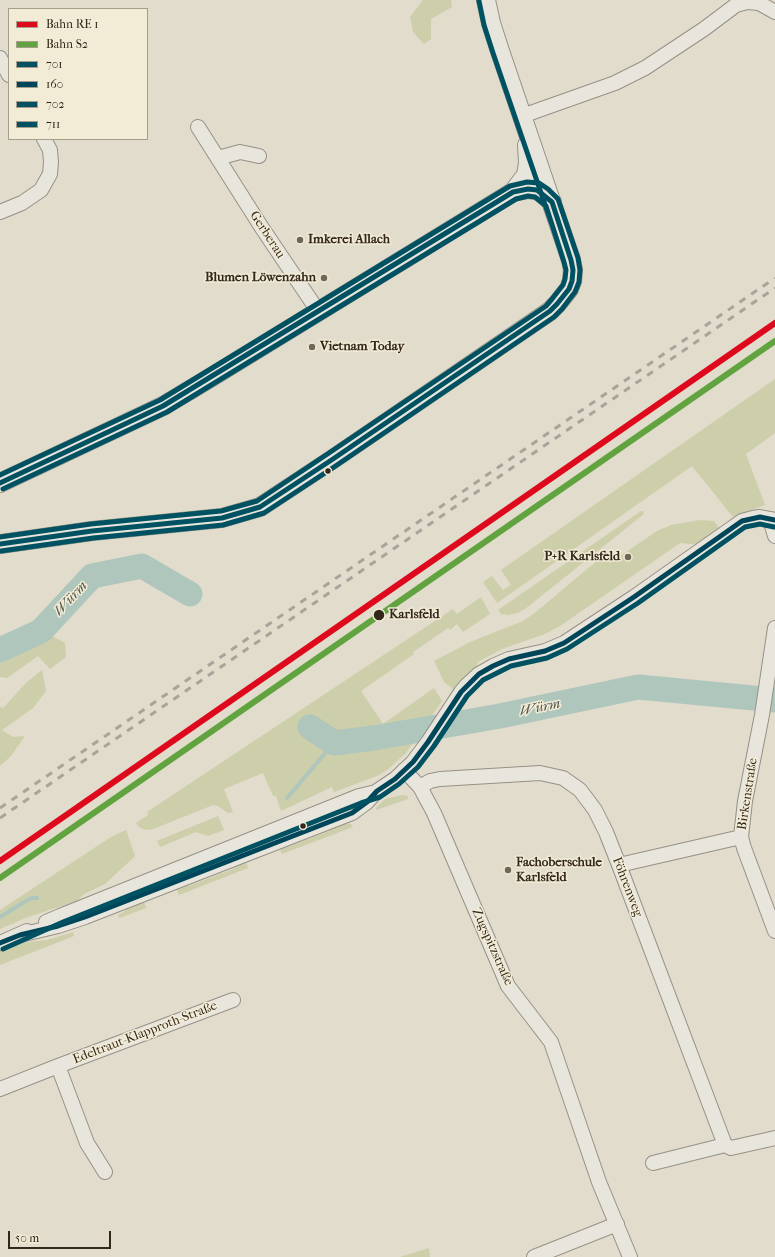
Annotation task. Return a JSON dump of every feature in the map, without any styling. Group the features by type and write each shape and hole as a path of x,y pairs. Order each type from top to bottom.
{"street":[{"path":"0,544 92,531 222,518 260,507 333,459 557,304 572,281 573,270 571,260 496,37 486,0"},
{"path":"522,116 615,83 645,68 704,29 736,5 747,2 759,3 775,12"},
{"path":"0,58 8,73"},
{"path":"513,192 526,175 528,163 527,140 522,116"},
{"name":"Gerberau","path":"198,127 262,228 318,311"},
{"path":"0,212 22,202 42,190 50,174 51,162 50,150 45,140"},
{"path":"218,158 240,152 259,156"},
{"path":"0,483 163,406 513,192 528,189 537,190 552,202"},
{"path":"0,943 20,935 58,926 85,917 345,816 358,809 377,791 395,779 413,762 466,686 479,674 509,659 545,651 564,643 634,597 742,521 753,518 773,519 775,536"},
{"name":"Birkenstraße","path":"775,628 762,715 745,801 741,837 775,931"},
{"name":"Zugspitzstraße","path":"404,770 420,787 434,813 508,986 551,1042 599,1182 630,1257"},
{"name":"Föhrenweg","path":"420,787 430,781 440,779 540,772 563,778 580,790 595,810 606,832 725,1145"},
{"path":"619,865 741,837"},
{"name":"Edeltraut-Klapproth-Straße","path":"0,1089 232,1000"},
{"name":"Edeltraut-Klapproth-Straße","path":"58,1066 87,1143 105,1172"},
{"path":"653,1163 725,1145 731,1148 775,1138"},
{"path":"534,1257 617,1224"}],"green space":[{"path":"423,0 451,0 452,7 431,19 431,39 424,44 413,32 410,17"},
{"path":"775,379 775,433 746,454 765,505 733,517 692,466 497,603 483,582 492,576 503,590 511,585 501,570"},
{"path":"643,511 644,514 525,609 508,615 501,614 498,610"},
{"path":"700,520 714,521 719,528 701,545 680,543 560,626 545,634 502,649 478,662 476,668 453,689 444,682 434,661 470,642 523,621 536,612 604,555 610,563 657,531 671,525"},
{"path":"481,597 490,614 463,632 457,624 450,630 448,628 361,691 383,724 434,688 442,701 405,754 387,770 377,776 334,792 332,787 281,811 276,796 273,796 263,773 224,789 233,812 228,813 218,806 213,805 153,829 146,830 140,828 136,823 148,815 147,812 453,609 457,614"},
{"path":"52,636 65,643 66,657 50,669 38,656 7,678 0,677 0,658 34,640"},
{"path":"42,670 46,691 33,708 2,730 13,737 25,736 11,756 0,766 0,707 3,708 26,683"},
{"path":"402,795 408,796 408,799 376,810 376,808 385,799"},
{"path":"218,816 224,830 208,836 196,832 160,847 157,841"},
{"path":"334,821 351,824 353,827 282,854 277,843 279,842 290,846 329,831"},
{"path":"126,830 135,856 105,884 84,894 77,901 28,917 0,929 0,910 111,837"},
{"path":"244,856 248,868 179,895 174,883 179,882 189,886 233,869 237,859"},
{"path":"143,899 146,908 119,918 118,915 124,912 131,904"},
{"path":"73,932 74,936 0,965 0,951 19,943 47,940"},
{"path":"429,1248 430,1257 400,1257"}],"waterway":[{"name":"Würm","path":"0,650 41,631 92,576 142,566 190,594"},
{"name":"Würm","path":"310,727 334,743 374,738 500,716 638,687 775,700"},
{"path":"287,798 334,743"},
{"path":"0,917 31,898 37,898"}],"railway":[{"path":"0,808 775,278"},
{"path":"0,818 775,288"}],"transit line":[{"name":"702","path":"479,1 484,25 493,53 551,222"},
{"name":"711","path":"0,475 160,400 510,186 527,182 539,183 548,189 558,199 578,258 580,270 579,282 575,292 562,309 554,317 264,513 223,525 93,538 1,551"},
{"name":"701","path":"0,483 163,406 513,192 528,189 537,190 552,202 573,270 572,281 569,289 557,304 550,311 260,507 222,518 92,531 0,544"},
{"name":"702","path":"0,537 91,524 221,511 257,501 546,306 563,285 566,270 546,206 535,197 528,196 516,199 167,412 3,489"},
{"path":"0,861 775,323"},
{"name":"160","path":"0,943 20,935 58,926 85,917 352,813 367,802 377,791 395,779 413,762 461,692 479,674 509,659 545,651 564,643 634,597 742,521 760,517 775,520"},
{"name":"702","path":"3,949 63,922 361,803 380,797 399,784 418,767 434,746 467,696 483,680 511,666 547,658 567,649 638,603 745,527 760,524 774,527"}],"rail line":[{"name":"S2","path":"0,878 775,341"}],"place":[{"name":"Imkerei Allach","path":"300,240"},
{"name":"Blumen Löwenzahn","path":"324,278"},
{"name":"Vietnam Today","path":"312,347"},
{"name":"P+R Karlsfeld","path":"628,557"},
{"name":"Karlsfeld","path":"379,615"},
{"name":"Fachoberschule Karlsfeld","path":"508,870"}]}
